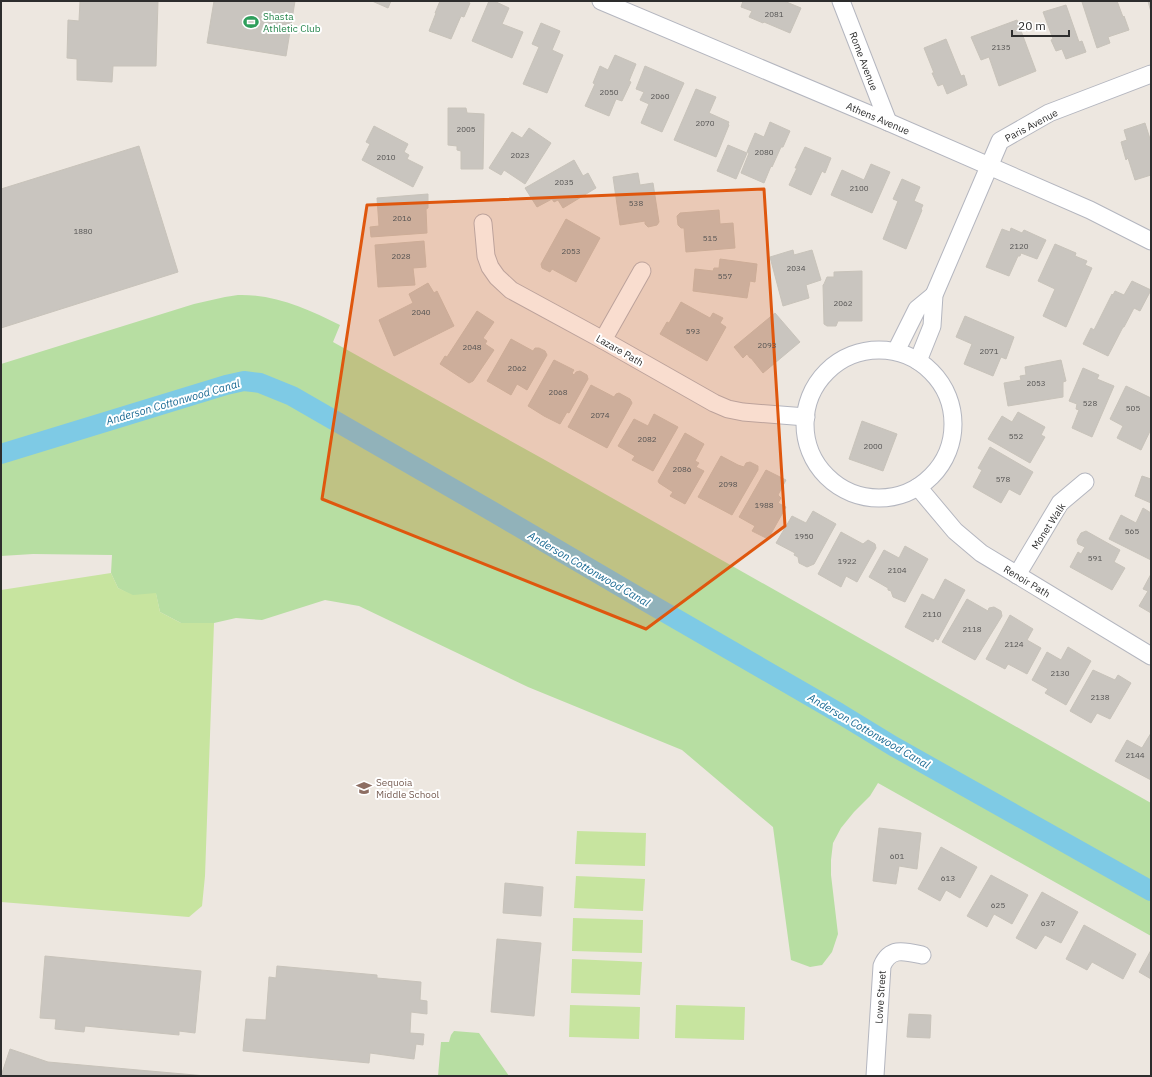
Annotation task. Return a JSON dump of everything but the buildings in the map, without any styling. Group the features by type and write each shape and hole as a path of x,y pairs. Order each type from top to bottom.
{"street":[{"name":"Athens Avenue","path":"601,1 888,122 1090,210 1151,242"},
{"name":"Rome Avenue","path":"841,1 888,122"},
{"name":"Paris Avenue","path":"918,361 932,326 934,295 1000,141 1049,113 1151,74"},
{"name":"Lazare Path","path":"483,223 486,256 490,267 511,290 714,403 728,409 743,412 806,417"},
{"path":"603,340 642,271"},
{"name":"Paris Avenue","path":"896,351 917,309 934,295"},
{"path":"870,350 896,351 904,353 918,361 931,371 942,384 949,399 953,415 952,437 942,463 931,476 918,487 900,495 879,498 869,497 859,495 841,487 825,474 813,457 807,437 806,417 809,401 816,385 826,372 839,362 854,354 870,350"},
{"name":"Monet Walk","path":"1017,575 1060,503 1085,482"},
{"name":"Renoir Path","path":"918,487 955,531 981,553 1151,656"},
{"name":"Lowe Street","path":"874,1076 882,966 885,958 897,952 910,952 922,955"}],"highlighted area":[{"path":"764,189 785,526 646,629 322,499 367,205"}],"green space":[{"path":"238,295 252,295 278,300 316,313 340,325 333,342 545,460 1151,803 1151,936 878,783 870,796 841,828 833,843 831,875 838,934 832,952 822,965 810,967 791,960 773,827 682,750 528,687 359,606 325,600 262,620 236,618 214,623 181,623 160,612 156,594 133,596 118,588 111,573 112,555 33,554 1,556 1,364 194,304"},
{"path":"111,573 118,588 133,595 156,593 160,612 181,623 214,623 205,876 202,906 189,917 1,902 1,590"},
{"path":"577,831 646,833 645,866 575,864"},
{"path":"576,876 645,879 643,911 574,908"},
{"path":"573,918 643,920 642,953 572,951"},
{"path":"572,959 642,962 640,995 571,993"},
{"path":"570,1005 640,1007 639,1039 569,1037"},
{"path":"676,1005 745,1007 744,1040 675,1038"},
{"path":"454,1031 479,1033 509,1076 438,1076 441,1042 449,1042"}],"waterway":[{"name":"Anderson Cottonwood Canal","path":"1,454 226,385 244,381 260,383 292,396 839,713 893,746 1151,891"}],"place":[{"name":"Shasta Athletic Club","path":"251,22"},
{"name":"Sequoia Middle School","path":"364,788"}]}
